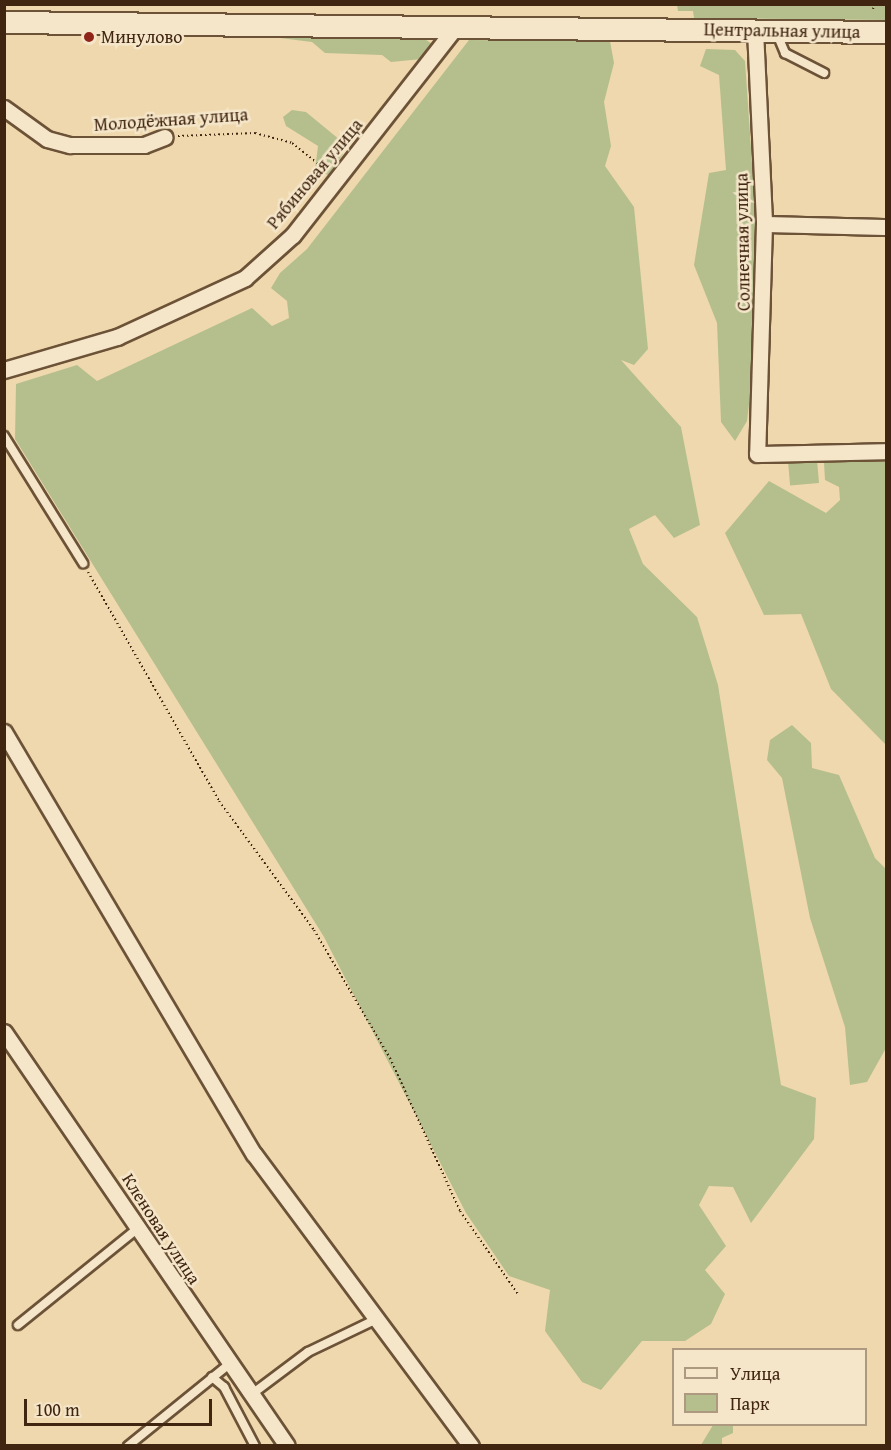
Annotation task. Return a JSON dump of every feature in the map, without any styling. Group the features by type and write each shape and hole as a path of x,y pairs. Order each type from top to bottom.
{"main road":[{"name":"Центральная улица","path":"4,21 886,32"}],"street":[{"name":"Рябиновая улица","path":"4,370 117,337 245,278 293,235 456,26"},
{"name":"Солнечная улица","path":"765,30 764,224 757,453 769,458 886,451"},
{"name":"Молодёжная улица","path":"4,108 47,139 70,145 144,144 165,137"},
{"path":"764,224 886,227"},
{"path":"4,732 254,1154 376,1319 463,1442"},
{"name":"Кленовая улица","path":"4,1032 228,1365 287,1446"}],"lane":[{"path":"765,30 785,53 824,74"},
{"path":"4,436 83,563"},
{"path":"18,1325 137,1229"},
{"path":"250,1395 308,1352 376,1319"},
{"path":"128,1446 228,1365"},
{"path":"212,1377 224,1387 255,1446"}],"path":[{"path":"873,9 875,4"},
{"name":"Молодёжная улица","path":"165,137 255,133 292,143 338,179"},
{"path":"83,563 219,801 314,930 390,1058 444,1183 518,1294"}],"green space":[{"path":"677,5 886,5 886,20 694,18 693,11 678,11"},
{"path":"247,34 423,38 434,45 422,59 391,62 382,55 325,53 312,42"},
{"path":"469,40 610,41 614,63 604,102 611,146 605,166 634,207 648,349 634,365 621,360 681,427 700,525 674,538 655,515 629,529 643,564 697,617 718,685 781,1085 816,1098 814,1139 751,1223 733,1187 709,1186 699,1205 726,1246 705,1270 725,1294 711,1324 685,1341 642,1341 601,1390 582,1382 545,1331 550,1290 509,1276 466,1213 324,937 15,439 16,384 77,365 97,381 252,308 272,326 289,318 287,301 271,288 280,273 307,249"},
{"path":"706,49 735,50 745,61 756,221 756,345 747,421 735,441 721,422 717,323 694,265 709,173 726,170 719,75 700,66"},
{"path":"292,110 306,112 340,140 343,154 328,175 315,170 318,146 286,126 283,117"},
{"path":"817,460 819,483 790,485 788,463"},
{"path":"886,460 886,745 831,689 801,614 764,615 725,533 769,481 826,513 840,500 839,487 825,480 824,463"},
{"path":"792,725 811,743 812,768 839,775 875,858 886,869 886,1048 867,1082 850,1085 845,1027 810,918 782,778 767,760 770,740"},
{"path":"712,1426 733,1426 733,1433 722,1438 722,1445 701,1445"}],"place":[{"name":"Минулово","path":"89,37"}]}
